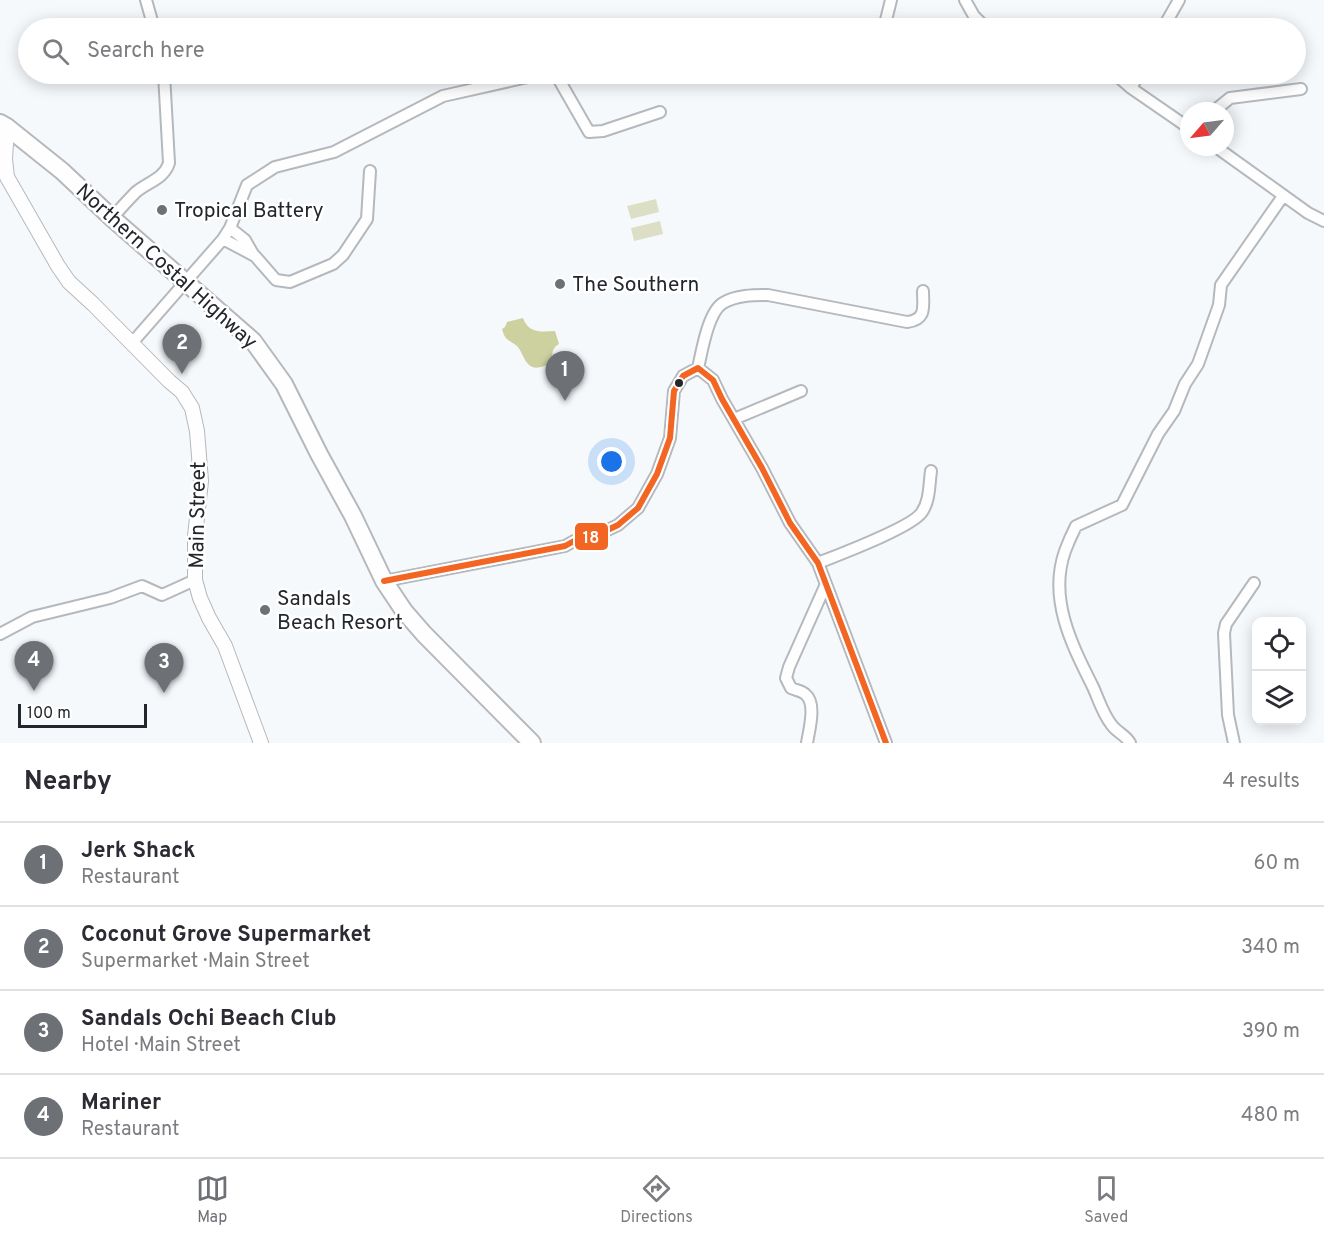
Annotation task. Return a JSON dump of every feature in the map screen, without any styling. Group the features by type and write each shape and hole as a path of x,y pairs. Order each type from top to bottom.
{"main road":[{"name":"Northern Costal Highway","path":"4,125 62,171 112,218 253,341 284,384 384,581 404,611 532,743"}],"street":[{"path":"146,0 151,18"},
{"path":"886,18 891,0"},
{"path":"965,0 976,18"},
{"path":"1169,18 1179,0"},
{"path":"112,218 135,193 166,171 169,163 165,84"},
{"path":"132,343 223,239 230,228 247,185 275,167 334,152 442,96 496,84"},
{"path":"561,84 589,132 603,131 660,112"},
{"path":"1126,84 1180,122"},
{"path":"1131,88 1133,84"},
{"path":"1225,102 1230,98 1301,89"},
{"name":"Main Street","path":"4,125 7,145 5,159 7,177 58,266 69,282 182,392 192,408 197,431 201,481 195,536 195,580 209,618 225,646 261,743"},
{"path":"1228,156 1283,196 1324,222"},
{"path":"230,228 245,240 255,256 276,280 290,282 333,264 343,255 367,219 370,171"},
{"path":"1130,743 1129,739 1111,725 1066,627 1059,598 1064,553 1076,526 1122,506 1158,434 1174,411 1185,384 1198,364 1219,305 1221,285 1283,196"},
{"path":"223,239 255,256"},
{"path":"384,581 564,546 595,536 618,525 638,508 657,474 670,438 674,391 683,376 698,368 712,317 722,304 747,295 768,295 912,322 921,315 923,310 923,291"},
{"path":"698,368 713,380 790,523 818,563 886,743"},
{"path":"734,419 801,391"},
{"path":"818,563 903,527 921,515 928,501 931,471"},
{"path":"0,634 32,616 110,598 142,586 162,595 195,580"},
{"path":"1234,743 1228,715 1224,633 1227,624 1254,583"},
{"path":"807,743 810,701 805,693 791,688 786,678 826,584"}],"shaded area":[{"path":"656,199 659,212 631,219 627,206"},
{"path":"660,221 663,234 634,241 631,228"},
{"path":"523,318 532,329 555,331 559,344 553,352 553,363 534,368 528,364 518,347 506,338 502,329 507,322"},
{"path":"575,355 578,368 583,368 582,375 578,378 569,376 565,379 565,383 557,380 555,371 557,366 560,370 564,368 565,359"}],"transit line":[{"name":"18","path":"384,581 565,546 618,525 638,508 657,474 670,438 674,391 683,376 698,368 713,380 790,523 818,563 886,743"}],"place":[{"name":"Tropical Battery","path":"162,210"},
{"name":"The Southern","path":"560,284"},
{"name":"Coconut Grove Supermarket","path":"182,374"},
{"name":"Jerk Shack","path":"565,401"},
{"name":"Sandals Beach Resort","path":"265,610"},
{"name":"Mariner","path":"34,691"},
{"name":"Sandals Ochi Beach Club","path":"164,693"}]}
